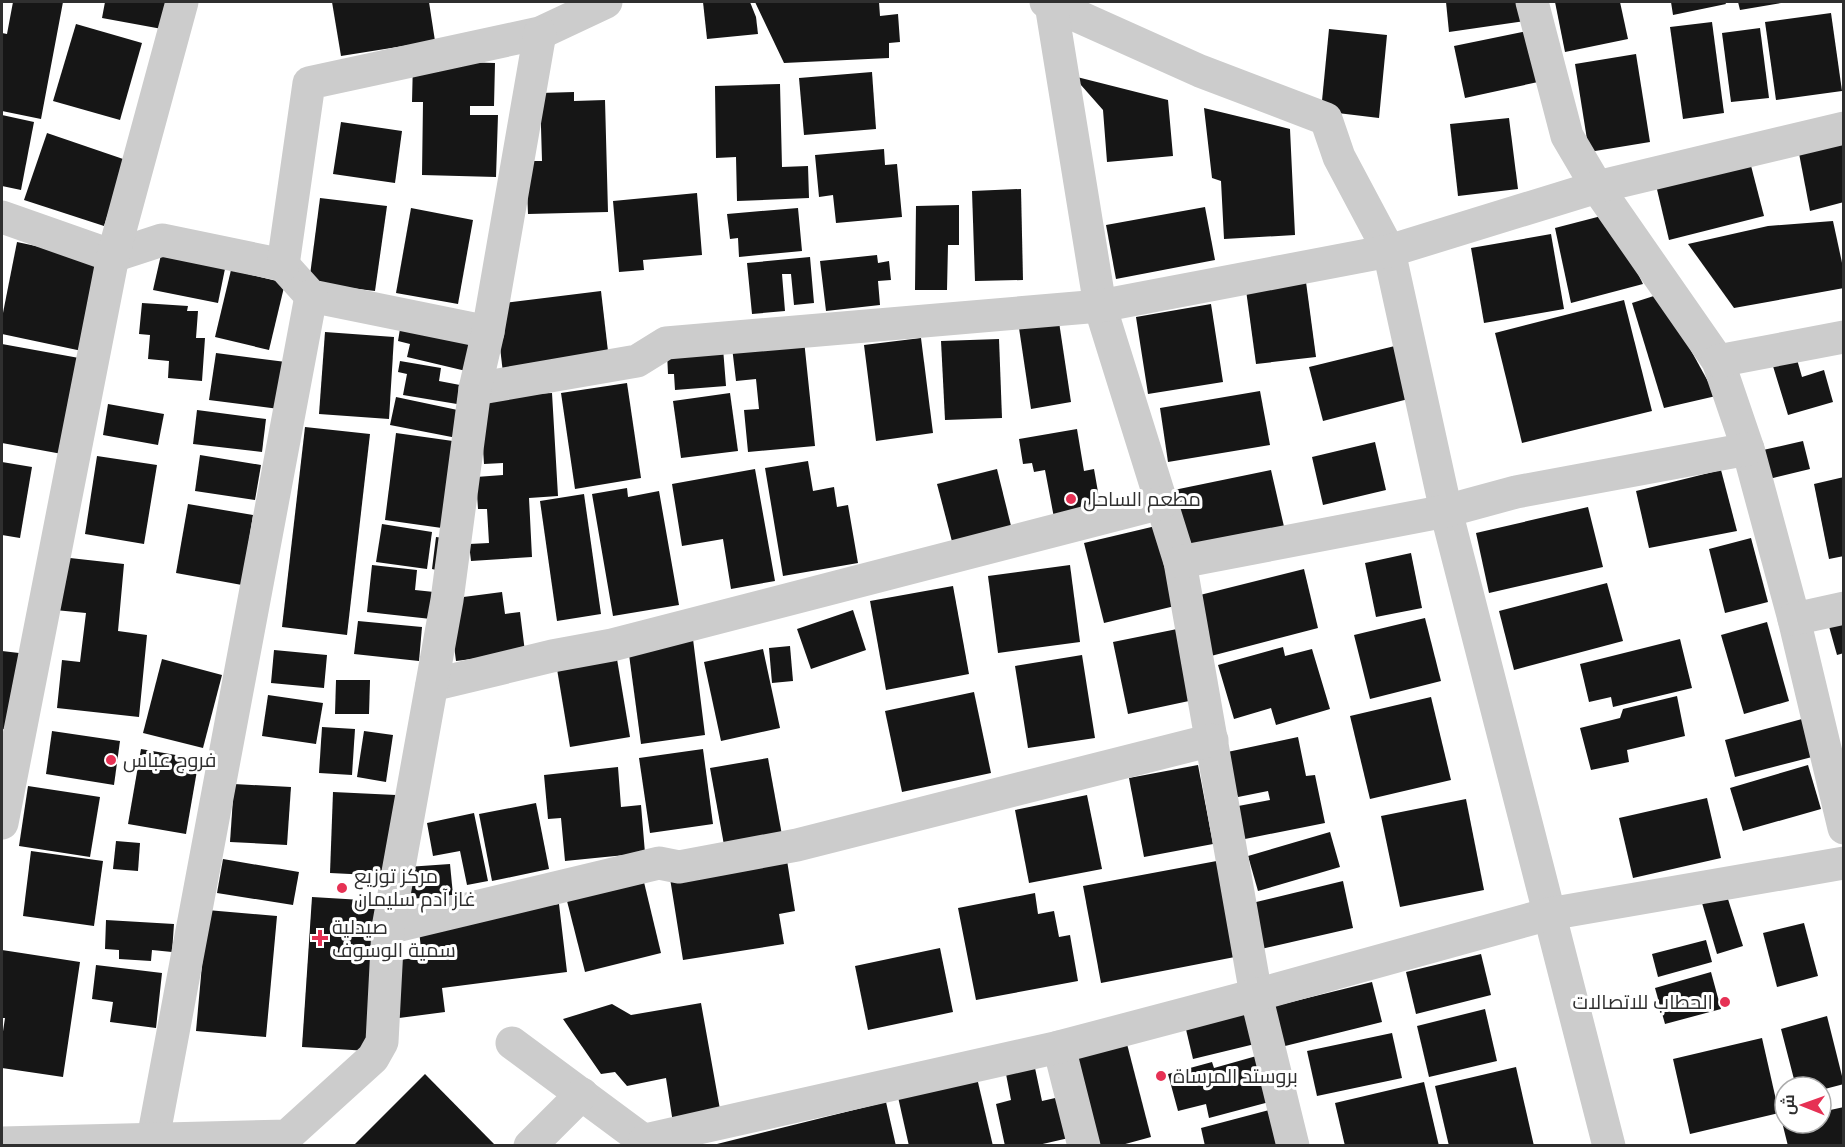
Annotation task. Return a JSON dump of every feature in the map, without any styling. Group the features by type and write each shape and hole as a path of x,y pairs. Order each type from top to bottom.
{"street":[{"path":"2,823 113,256 182,2"},
{"path":"283,265 309,83 540,33 606,2"},
{"path":"1532,2 1567,136 1597,187 1718,361 1748,449 1794,619 1844,828"},
{"path":"1048,3 1200,70 1326,119 1339,157 1389,251 1446,511 1609,1146"},
{"path":"1048,3 1100,306 1180,562 1256,995 1293,1146"},
{"path":"2,1143 153,1139 291,1141 373,1058 382,1042 388,928 447,600 475,389 488,332 540,33"},
{"path":"475,389 637,362 666,344 1100,306 1389,251 1597,187 1844,128"},
{"path":"2,217 113,256 162,240 283,265 311,296 488,332"},
{"path":"153,1139 311,296"},
{"path":"1718,361 1844,337"},
{"path":"1180,562 1446,511 1516,492 1748,449"},
{"path":"432,685 552,656 612,645 1161,503"},
{"path":"1794,619 1844,608"},
{"path":"388,928 659,863 679,867 797,845 1212,740"},
{"path":"512,1042 648,1143 1059,1047 1549,914 1844,863"},
{"path":"1059,1047 1084,1146"},
{"path":"530,1146 582,1094"}],"building":[{"path":"13,2 63,2 41,119 2,111 2,33 7,34"},
{"path":"105,2 168,2 162,29 102,18"},
{"path":"332,2 429,2 435,41 341,56"},
{"path":"703,2 750,2 756,17 758,34 707,39"},
{"path":"755,2 879,2 880,16 898,14 900,42 889,43 889,58 784,63"},
{"path":"1446,2 1521,2 1525,21 1449,32"},
{"path":"1555,2 1620,2 1628,39 1565,52"},
{"path":"1671,2 1725,2 1726,4 1673,15"},
{"path":"1738,2 1781,2 1781,3 1740,10"},
{"path":"1831,13 1842,91 1776,100 1765,22"},
{"path":"1712,22 1724,113 1683,119 1670,27"},
{"path":"76,24 142,43 120,120 53,101"},
{"path":"1760,28 1769,98 1731,102 1722,33"},
{"path":"1329,29 1387,35 1379,118 1321,111"},
{"path":"1527,31 1538,82 1465,98 1454,46"},
{"path":"1636,54 1650,142 1589,152 1575,64"},
{"path":"413,61 495,63 494,106 470,106 470,115 498,115 496,177 422,175 423,102 412,102"},
{"path":"872,72 876,129 804,135 799,78"},
{"path":"1073,76 1168,100 1173,156 1107,162 1103,110"},
{"path":"780,84 782,167 808,166 809,198 737,201 736,157 716,158 715,86"},
{"path":"574,92 574,101 605,100 608,212 528,214 526,161 542,161 540,93"},
{"path":"1204,108 1290,129 1295,235 1224,239 1221,181 1212,178"},
{"path":"2,115 34,122 21,190 2,186"},
{"path":"1509,118 1518,189 1458,196 1450,124"},
{"path":"341,122 402,131 395,183 333,174"},
{"path":"47,133 126,160 104,226 24,200"},
{"path":"1844,133 1844,202 1810,211 1797,143"},
{"path":"884,149 885,165 897,164 902,217 836,223 833,195 819,197 815,155"},
{"path":"1749,158 1764,216 1669,240 1655,181"},
{"path":"1021,189 1023,280 975,281 972,191"},
{"path":"697,193 702,255 643,260 644,270 619,272 613,201"},
{"path":"320,198 387,206 375,291 309,283"},
{"path":"959,205 959,245 948,245 947,290 915,290 916,206"},
{"path":"1205,207 1215,260 1116,279 1106,225"},
{"path":"411,208 473,220 458,304 396,293"},
{"path":"798,208 802,251 739,257 738,238 730,239 727,214"},
{"path":"1609,214 1643,284 1571,303 1555,228"},
{"path":"1833,221 1844,272 1844,288 1734,308 1688,244 1768,226"},
{"path":"1551,234 1564,309 1484,323 1471,248"},
{"path":"17,242 101,260 82,351 2,334 2,318"},
{"path":"163,246 227,259 218,303 153,290"},
{"path":"877,255 878,263 889,261 891,280 878,281 880,305 826,311 820,261"},
{"path":"810,257 814,303 794,305 791,274 782,274 785,311 752,314 747,263"},
{"path":"231,270 285,283 269,350 215,337"},
{"path":"1306,282 1316,357 1256,364 1246,290"},
{"path":"601,291 609,360 503,373 495,304"},
{"path":"1660,294 1716,396 1664,408 1632,303"},
{"path":"1624,300 1652,411 1522,443 1495,333"},
{"path":"142,303 188,306 187,311 198,311 196,338 205,338 202,381 168,378 169,361 148,359 150,335 139,334"},
{"path":"1211,304 1223,382 1148,394 1136,317"},
{"path":"1059,322 1071,402 1031,409 1019,328"},
{"path":"401,323 474,340 466,371 407,357 410,344 398,341"},
{"path":"325,332 394,337 389,419 319,414"},
{"path":"921,338 933,433 876,441 864,345"},
{"path":"999,339 1002,418 945,420 941,341"},
{"path":"804,340 815,446 748,452 744,410 759,409 756,379 736,381 732,347"},
{"path":"2,344 79,358 62,454 2,443"},
{"path":"1403,344 1416,397 1323,421 1309,367"},
{"path":"723,348 726,386 675,390 674,374 668,374 667,353"},
{"path":"216,353 286,362 279,409 209,400"},
{"path":"1796,356 1802,377 1824,370 1833,402 1788,415 1772,363"},
{"path":"400,361 441,368 439,381 460,385 457,404 403,395 407,374 398,372"},
{"path":"627,383 641,478 575,489 561,393"},
{"path":"1260,391 1270,445 1168,462 1160,408"},
{"path":"552,393 558,496 529,498 532,557 471,561 469,544 489,543 487,509 478,509 476,477 503,475 503,463 484,464 480,397"},
{"path":"730,393 738,451 681,458 673,401"},
{"path":"396,397 467,412 462,439 390,425"},
{"path":"108,404 164,414 158,445 103,435"},
{"path":"197,410 266,419 262,452 193,444"},
{"path":"305,427 370,434 347,635 282,627"},
{"path":"1077,429 1084,471 1094,469 1102,515 1055,523 1045,470 1034,472 1032,463 1023,464 1019,439"},
{"path":"396,433 460,442 449,529 385,520"},
{"path":"1803,441 1810,469 1769,479 1763,450"},
{"path":"1375,442 1386,490 1323,505 1312,457"},
{"path":"200,455 261,465 255,500 195,491"},
{"path":"97,456 157,465 144,544 85,534"},
{"path":"808,461 813,491 834,487 837,507 848,505 858,563 783,576 765,468"},
{"path":"2,462 32,467 20,538 2,535"},
{"path":"755,469 775,581 731,589 723,539 682,546 672,484"},
{"path":"997,469 1014,538 955,553 937,484"},
{"path":"1271,470 1285,531 1187,552 1174,490"},
{"path":"1721,470 1737,531 1649,548 1636,491"},
{"path":"1844,477 1844,556 1829,559 1814,484"},
{"path":"627,488 628,497 659,491 679,605 613,616 592,494"},
{"path":"584,494 601,614 557,621 540,501"},
{"path":"188,504 253,515 242,585 176,573"},
{"path":"1588,507 1603,567 1489,593 1476,533"},
{"path":"382,524 432,532 427,569 376,562"},
{"path":"1160,525 1179,605 1104,623 1084,543"},
{"path":"436,537 450,539 445,572 432,569"},
{"path":"1751,538 1768,602 1725,613 1709,549"},
{"path":"1411,553 1422,608 1376,617 1365,563"},
{"path":"61,557 124,564 118,631 147,635 139,717 57,708 62,660 80,662 86,613 55,610"},
{"path":"372,565 417,570 415,590 434,592 431,619 367,612"},
{"path":"1070,565 1080,642 998,653 988,576"},
{"path":"1304,569 1318,628 1211,656 1196,596"},
{"path":"1607,583 1623,641 1514,670 1499,611"},
{"path":"953,586 969,674 886,690 870,601"},
{"path":"502,592 505,614 520,612 525,652 456,661 448,599"},
{"path":"853,610 866,650 811,669 797,629"},
{"path":"1425,618 1441,681 1370,699 1354,635"},
{"path":"1844,619 1844,653 1837,655 1828,623"},
{"path":"358,621 422,627 419,661 354,654"},
{"path":"1767,622 1789,701 1744,714 1721,635"},
{"path":"1187,627 1203,698 1128,714 1113,642"},
{"path":"693,639 705,735 641,744 628,647"},
{"path":"1680,639 1692,688 1613,707 1611,697 1589,702 1580,664"},
{"path":"790,646 793,681 772,683 769,648"},
{"path":"1283,647 1285,656 1312,649 1330,709 1276,725 1271,708 1234,719 1218,665"},
{"path":"763,649 780,728 721,741 704,662"},
{"path":"274,650 327,655 324,688 271,683"},
{"path":"2,651 19,653 10,730 2,729"},
{"path":"616,653 630,737 570,747 556,663"},
{"path":"1082,655 1095,738 1028,748 1015,666"},
{"path":"162,659 222,675 203,748 143,733"},
{"path":"336,680 370,680 369,714 335,714"},
{"path":"974,692 991,773 902,792 885,711"},
{"path":"268,695 323,703 316,744 262,736"},
{"path":"1677,696 1685,736 1627,750 1629,762 1591,770 1580,728 1620,718 1623,709"},
{"path":"1431,697 1451,780 1370,799 1350,716"},
{"path":"1802,719 1812,757 1735,777 1725,740"},
{"path":"322,727 355,729 352,775 319,773"},
{"path":"52,731 120,741 114,785 46,774"},
{"path":"364,731 393,735 386,782 357,777"},
{"path":"1298,737 1306,776 1315,775 1325,823 1240,840 1233,807 1270,800 1268,791 1238,797 1218,754"},
{"path":"141,749 199,759 186,834 128,824"},
{"path":"703,749 713,824 650,833 639,758"},
{"path":"768,758 782,835 724,845 710,768"},
{"path":"1198,765 1213,844 1144,857 1129,778"},
{"path":"1808,765 1821,809 1743,831 1730,788"},
{"path":"618,767 621,807 641,805 645,853 565,861 561,818 548,819 544,775"},
{"path":"234,784 291,787 287,845 230,842"},
{"path":"28,786 100,797 90,857 19,846"},
{"path":"333,792 396,795 391,876 330,873"},
{"path":"1087,795 1102,869 1029,883 1015,810"},
{"path":"1707,798 1721,858 1633,878 1619,818"},
{"path":"1466,799 1484,890 1400,907 1381,816"},
{"path":"536,803 549,869 492,881 479,814"},
{"path":"474,813 488,881 467,885 460,851 433,856 427,823"},
{"path":"1330,832 1340,867 1258,891 1248,856"},
{"path":"116,841 140,843 138,871 113,869"},
{"path":"31,851 103,861 94,926 23,916"},
{"path":"786,854 795,911 779,914 784,944 683,960 669,872"},
{"path":"223,859 299,872 293,905 217,893"},
{"path":"1222,860 1240,956 1101,983 1083,886"},
{"path":"450,864 453,895 410,899 407,867"},
{"path":"643,878 661,953 585,972 566,897"},
{"path":"1343,881 1353,928 1261,949 1252,903"},
{"path":"1035,893 1038,914 1054,911 1059,937 1070,935 1078,981 976,1000 958,908"},
{"path":"1727,896 1743,946 1717,954 1702,903"},
{"path":"312,897 379,901 369,1051 302,1047"},
{"path":"559,904 567,972 442,988 445,1012 399,1018 392,961 422,957 418,922"},
{"path":"207,910 277,916 266,1037 196,1031"},
{"path":"106,920 174,924 172,952 152,950 151,961 119,959 119,950 105,949"},
{"path":"1804,923 1818,976 1777,987 1763,933"},
{"path":"1706,940 1712,962 1658,977 1652,954"},
{"path":"940,948 953,1012 868,1030 855,966"},
{"path":"2,950 80,962 63,1077 2,1068 5,1018 2,1018"},
{"path":"1481,954 1491,995 1416,1014 1406,972"},
{"path":"96,965 162,973 156,1028 110,1022 113,1002 92,999"},
{"path":"1711,972 1721,1009 1665,1024 1655,988"},
{"path":"1372,982 1382,1022 1281,1047 1271,1007"},
{"path":"701,1003 721,1115 673,1123 666,1078 627,1086 615,1072 601,1074 563,1019 612,1004 631,1015"},
{"path":"1249,1005 1259,1043 1193,1059 1184,1021"},
{"path":"1485,1009 1497,1061 1429,1077 1417,1026"},
{"path":"1827,1016 1844,1084 1833,1087 1833,1075 1793,1075 1781,1029"},
{"path":"1392,1033 1402,1078 1317,1096 1307,1051"},
{"path":"1762,1038 1773,1087 1773,1114 1690,1134 1673,1059"},
{"path":"1127,1044 1151,1137 1118,1146 1098,1146 1076,1057"},
{"path":"1260,1055 1273,1101 1209,1118 1206,1104 1178,1111 1168,1074 1212,1062 1214,1068"},
{"path":"1516,1067 1534,1146 1449,1146 1435,1086"},
{"path":"1035,1068 1042,1101 1064,1096 1073,1137 1034,1146 1005,1146 996,1104 1011,1100 1006,1074"},
{"path":"425,1074 496,1146 353,1146"},
{"path":"977,1078 993,1146 909,1146 898,1097"},
{"path":"1424,1082 1439,1146 1345,1146 1335,1103"},
{"path":"886,1102 896,1146 713,1146 713,1145"},
{"path":"1844,1107 1844,1146 1788,1146 1785,1135 1833,1135 1833,1109"},
{"path":"1273,1109 1283,1146 1205,1146 1201,1128"}],"place":[{"name":"مطعم الساحل","path":"1071,499"},
{"name":"فروج عباس","path":"111,760"},
{"name":"مركز توزيع غاز آدم سليمان","path":"342,888"},
{"name":"صيدلية سمية الوسوف","path":"320,938"},
{"name":"الحطاب للاتصالات","path":"1725,1002"},
{"name":"بروستد المرساة","path":"1161,1076"}]}
